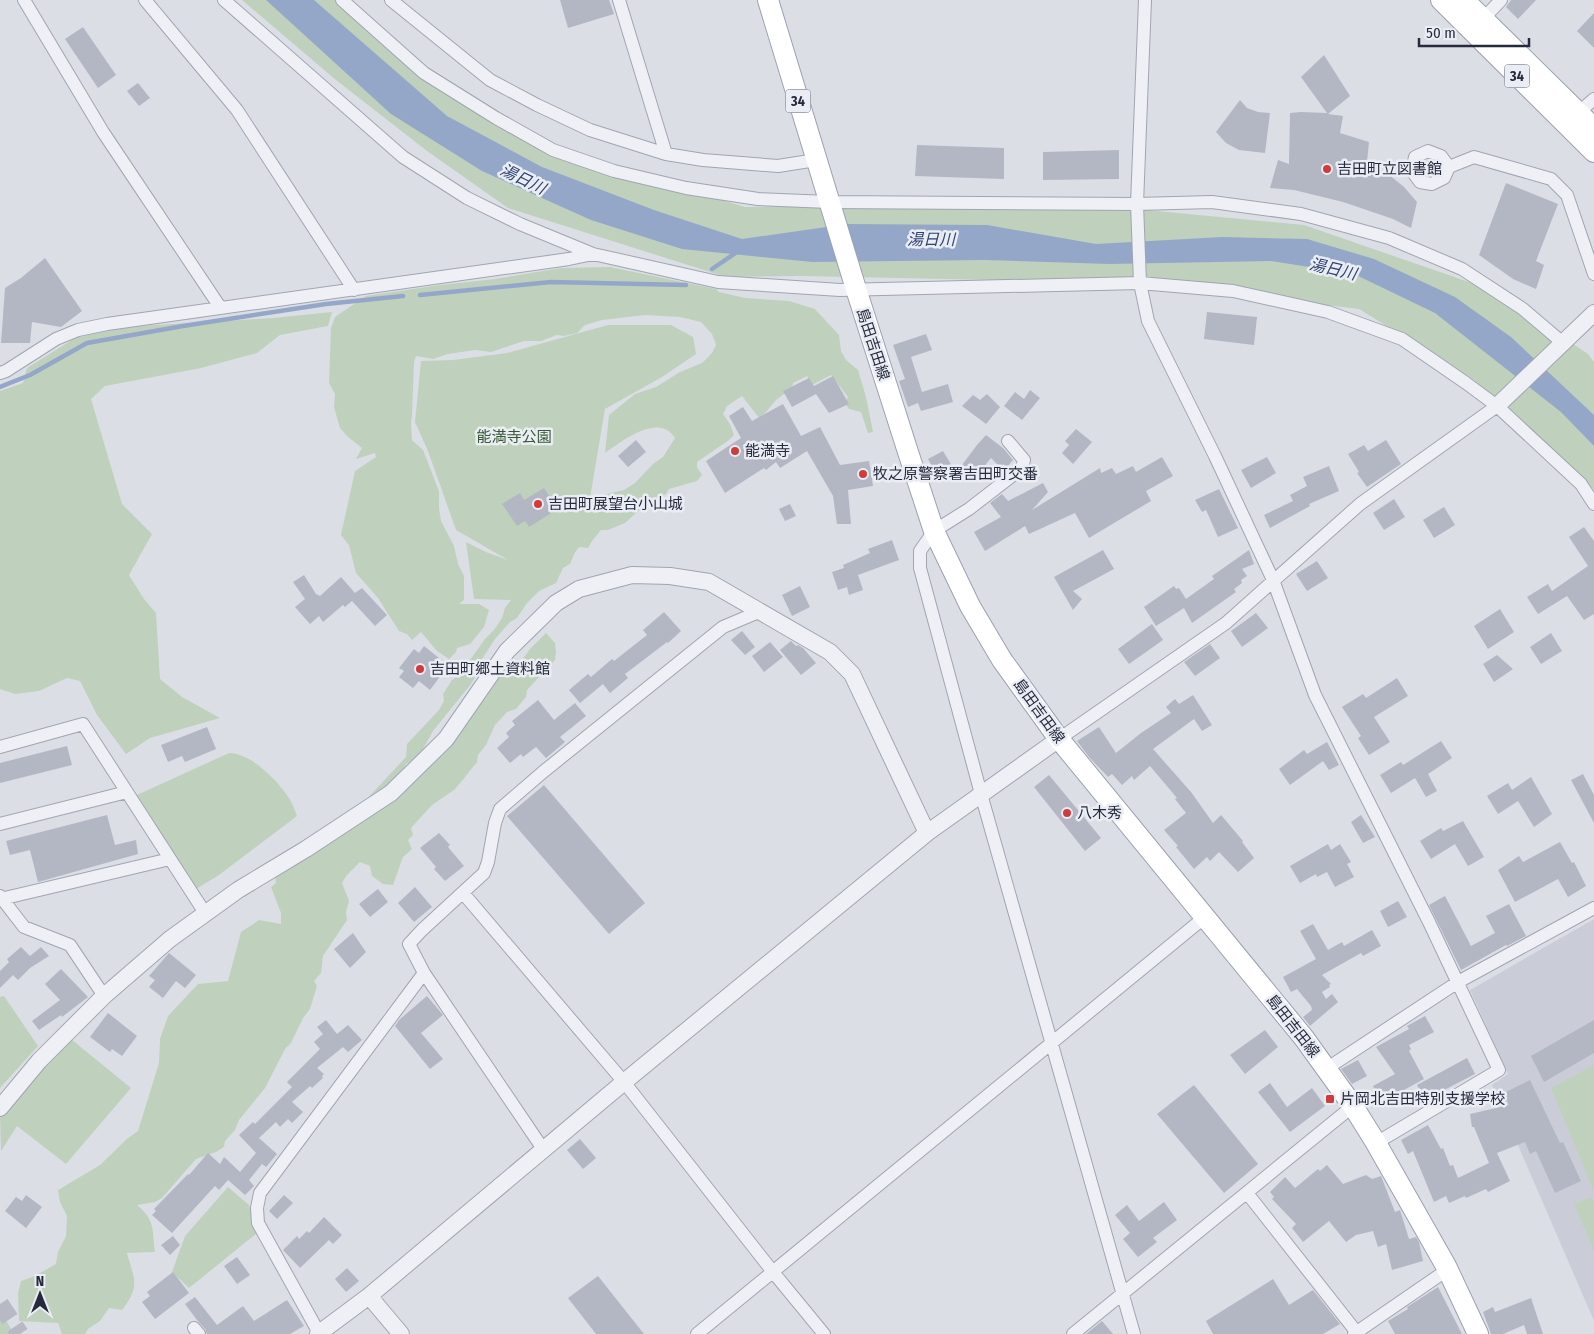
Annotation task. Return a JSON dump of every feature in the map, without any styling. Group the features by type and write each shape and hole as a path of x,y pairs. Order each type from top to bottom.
{"main road":[{"name":"島田吉田線","path":"768,0 856,289 934,531 974,614 1002,660 1059,739 1304,1038 1353,1106 1376,1143 1447,1270 1478,1334"},
{"name":"34","path":"1441,0 1594,152"},
{"name":"34","path":"1464,0 1594,128"}],"street":[{"path":"24,0 103,132 220,307"},
{"path":"145,0 237,110 354,290"},
{"path":"224,0 403,157 467,198 520,224 593,254 718,282 840,290 1140,283 1233,291 1328,312 1402,339 1498,406 1581,484 1594,504"},
{"path":"342,0 424,72 496,118 553,150 614,171 686,188 758,199 829,202 1137,204 1212,202 1301,214 1389,238 1462,269 1523,309 1563,343"},
{"path":"391,0 490,80 590,130 666,154 703,160 778,166 816,160"},
{"path":"619,0 666,154"},
{"path":"1146,0 1137,204 1140,283 1148,321 1274,580 1315,695 1429,922 1499,1070 1376,1143"},
{"path":"1483,19 1501,0"},
{"path":"1578,113 1594,99"},
{"path":"1449,167 1474,157 1551,179 1567,195 1594,274"},
{"path":"2,368 56,339 78,330 107,324 354,290 396,282 569,259 593,254"},
{"path":"424,973 260,1193 257,1208 258,1223 319,1334 369,1296 543,1149 928,833 1226,623 1360,504 1498,406 1594,313"},
{"path":"1008,441 1024,460 1022,468 969,509 934,531 920,551 920,568 981,794 1134,1334"},
{"path":"0,1108 39,1061 104,996 170,938 238,890 306,849 391,793 446,739 508,651 556,604 579,589 632,575 670,576 709,582 830,652 852,674 928,833"},
{"path":"543,1149 424,973 409,944 484,874 495,822 500,809 723,627 761,611"},
{"path":"0,747 83,724 205,913"},
{"path":"0,824 127,792"},
{"path":"104,996 70,945 24,927 0,897 170,859"},
{"path":"463,894 624,1082 824,1334"},
{"path":"1326,1069 1458,982 1594,908"},
{"path":"697,1334 1205,917"},
{"path":"1073,1334 1353,1106"},
{"path":"1247,1193 1356,1333 1447,1270"},
{"path":"369,1296 401,1334"}],"shaded area":[{"path":"1594,919 1594,1321 1492,1085 1508,1074 1470,990"}],"green space":[{"path":"242,0 341,0 394,46 569,155 745,207 1084,204 1304,225 1495,291 1588,354 1594,362 1594,490 1473,379 1359,309 1140,283 801,276 726,277 508,208 427,151 336,80"},
{"name":"能満寺公園","path":"610,267 716,289 719,292 745,298 789,301 815,309 839,335 841,351 846,360 858,370 873,432 868,433 861,412 849,409 845,403 848,397 831,375 812,385 807,376 793,383 792,388 776,400 760,419 742,396 727,406 723,414 730,424 734,435 697,462 697,467 702,475 697,481 669,489 666,494 638,511 625,523 608,530 601,530 588,548 579,547 570,564 563,568 556,583 539,591 527,603 517,618 510,622 495,639 480,662 477,674 471,684 433,731 419,756 406,764 390,785 364,802 406,757 407,744 439,710 444,701 443,694 452,680 466,670 470,660 502,618 505,608 511,600 474,599 466,542 508,560 456,530 428,451 415,422 421,361 453,360 507,353 608,325 671,325 693,337 696,354 662,377 605,409 590,498 624,490 635,483 653,464 663,457 675,438 668,431 660,428 650,428 630,436 605,453 609,415 635,394 656,387 680,372 702,363 712,353 716,345 712,334 701,322 680,317 645,315 602,320 585,325 577,333 564,336 557,335 541,341 524,341 491,352 475,350 448,354 433,359 416,356 414,362 411,422 412,440 423,450 439,491 441,521 454,546 458,564 464,576 464,600 459,604 479,604 489,610 484,627 470,644 457,648 456,652 449,659 437,651 421,632 412,640 407,634 399,631 378,598 356,573 349,545 341,535 355,471 376,457 375,453 356,459 362,448 340,428 334,407 335,394 329,383 331,328 335,317 366,296 495,279 561,268"},
{"path":"332,312 328,326 280,335 257,353 201,368 105,386 91,399 122,504 152,534 129,575 144,599 156,613 160,679 182,697 220,718 150,738 126,754 97,715 80,681 67,678 39,691 15,694 0,689 0,391 23,383 27,368 80,335 138,326 273,318"},
{"path":"546,633 555,643 555,660 527,690 526,697 516,709 507,712 495,725 486,745 478,755 477,762 461,782 454,790 432,805 411,828 413,835 408,840 412,849 403,857 393,885 383,884 372,876 370,866 360,862 346,876 342,883 349,901 346,912 347,920 323,956 321,973 314,981 317,986 310,1009 303,1018 291,1043 285,1049 265,1088 239,1120 235,1130 225,1141 224,1147 196,1159 162,1198 155,1202 137,1205 147,1216 152,1226 155,1252 127,1253 134,1276 134,1288 122,1310 109,1308 100,1321 88,1329 85,1334 62,1334 58,1323 19,1321 18,1293 21,1281 35,1276 56,1264 58,1252 66,1236 67,1216 60,1202 58,1190 100,1165 138,1131 159,1063 160,1039 168,1016 198,984 228,981 241,932 259,920 281,924 281,913 271,887 276,883 275,871 405,782 506,659 521,661"},
{"path":"229,753 246,758 271,776 289,798 297,816 219,875 196,889 137,795"},
{"path":"4,996 38,1046 0,1088 0,997"},
{"path":"66,1035 131,1088 66,1164 17,1126 1,1151 0,1115"},
{"path":"1594,1065 1594,1192 1551,1088"},
{"path":"228,1187 249,1205 257,1233 189,1288 172,1272 185,1236"},
{"path":"1592,1197 1594,1202 1594,1251 1574,1204"},
{"path":"0,1310 14,1334 0,1334"}],"water":[{"name":"湯日川","path":"266,0 314,0 447,116 542,167 654,210 742,239 847,224 987,225 1096,244 1222,237 1307,239 1374,259 1455,297 1511,337 1594,415 1594,446 1561,412 1435,313 1354,274 1271,261 1109,264 984,260 812,262 682,249 591,220 482,171 391,114"}],"building":[{"path":"560,0 609,0 614,14 568,28"},
{"path":"1511,0 1536,0 1518,19 1506,7"},
{"path":"1594,13 1594,48 1577,31"},
{"path":"83,27 116,75 98,88 65,39"},
{"name":"吉田町立図書館","path":"1324,55 1350,96 1328,114 1343,116 1340,133 1369,142 1367,162 1388,174 1404,187 1417,202 1411,228 1393,219 1343,202 1294,190 1270,188 1278,160 1289,164 1290,113 1327,113 1301,77"},
{"path":"138,83 150,98 139,106 127,91"},
{"path":"1240,100 1247,108 1258,112 1270,113 1265,153 1239,150 1226,143 1216,132"},
{"path":"917,145 1004,148 1004,179 915,176"},
{"path":"1119,150 1119,179 1043,180 1043,152"},
{"path":"1506,183 1558,204 1536,261 1544,265 1536,289 1513,279 1479,255"},
{"path":"45,258 82,311 61,327 32,322 30,343 1,343 5,288 21,278"},
{"path":"1207,312 1257,317 1254,345 1204,339"},
{"path":"926,334 932,350 911,357 922,392 948,384 953,402 921,411 918,403 908,407 899,381 905,379 893,345"},
{"path":"833,376 849,404 829,413 816,394 792,407 783,391 809,378 814,386"},
{"path":"1030,390 1040,398 1022,420 1004,406 1015,392 1024,399"},
{"path":"987,394 1000,407 986,424 962,406 973,395 980,400"},
{"path":"783,404 801,436 820,427 840,465 869,461 873,486 848,490 851,524 837,524 833,496 807,451 780,468 776,462 766,470 764,468 725,493 706,461 741,438 729,416 743,407 752,421"},
{"path":"1076,429 1092,442 1073,464 1062,453 1069,445 1065,441"},
{"path":"986,435 1003,448 1013,460 1007,467 1003,464 1000,467 991,458 977,475 962,465"},
{"path":"636,440 646,452 628,467 618,456"},
{"path":"1386,440 1401,464 1367,487 1357,473 1359,472 1348,454 1364,445 1368,451"},
{"path":"943,451 952,466 938,477 928,459"},
{"path":"1162,457 1173,476 1146,491 1151,501 1089,538 1075,513 1029,534 1025,526 985,551 974,532 1001,517 990,503 1002,494 1008,501 1043,483 1048,492 1032,510 1100,468 1101,473 1112,468 1116,474 1133,466 1136,472"},
{"path":"1267,457 1276,473 1251,488 1241,470"},
{"path":"1329,466 1339,491 1309,504 1310,506 1270,528 1264,515 1293,501 1290,495 1307,486 1303,477"},
{"path":"544,488 558,509 529,527 525,521 517,526 502,504 520,493 524,500"},
{"path":"1219,489 1238,528 1218,537 1206,510 1202,512 1195,500"},
{"path":"1394,499 1405,517 1384,530 1373,513"},
{"path":"790,504 796,516 785,521 779,509"},
{"path":"1444,507 1455,525 1434,538 1423,520"},
{"path":"1584,527 1594,541 1594,614 1584,620 1567,596 1538,614 1527,597 1548,584 1552,591 1588,566 1569,537"},
{"path":"892,540 899,560 858,575 863,590 849,595 847,587 838,590 832,572 844,568 843,565 870,553 868,549"},
{"path":"1103,550 1114,569 1073,591 1082,599 1073,610 1054,577"},
{"path":"1249,550 1254,564 1242,569 1247,576 1234,589 1236,592 1192,623 1184,608 1156,626 1144,607 1174,586 1176,589 1179,588 1186,599 1214,579 1212,576"},
{"path":"1317,561 1328,578 1307,591 1296,574"},
{"path":"304,575 316,594 320,596 341,577 355,593 362,588 387,615 375,626 352,601 345,607 343,605 323,622 319,616 310,624 295,607 305,599 293,582"},
{"path":"800,586 810,607 792,616 782,595"},
{"path":"1500,609 1514,632 1488,649 1474,626"},
{"path":"664,612 681,631 668,643 625,674 628,678 610,693 603,684 580,703 569,690 588,674 591,677 612,659 614,661 647,635 643,630"},
{"path":"1256,613 1268,628 1242,647 1231,631"},
{"path":"1152,624 1163,640 1129,664 1118,649"},
{"path":"742,631 755,647 745,655 731,640"},
{"path":"1551,633 1562,651 1541,664 1530,647"},
{"path":"791,641 796,646 798,645 803,648 816,663 801,675 780,650"},
{"path":"770,642 783,657 764,672 752,656"},
{"path":"1210,644 1220,658 1195,676 1184,662"},
{"path":"424,646 439,658 435,664 444,671 430,690 419,681 413,688 399,677 404,671 399,668 414,649 419,653"},
{"path":"1497,655 1513,669 1494,682 1483,664"},
{"path":"1397,678 1408,696 1374,717 1390,742 1369,755 1358,738 1361,736 1342,707 1363,694 1366,698"},
{"path":"1193,695 1212,725 1202,731 1194,719 1153,749 1191,792 1213,823 1221,815 1243,841 1254,858 1238,872 1219,852 1210,861 1207,857 1194,869 1164,830 1186,813 1175,799 1177,798 1150,766 1134,780 1132,776 1122,785 1112,774 1108,777 1077,741 1099,727 1116,753 1171,713 1166,707 1175,699 1179,704"},
{"path":"538,700 554,720 575,703 586,716 560,737 565,742 546,758 536,747 523,757 521,754 510,763 497,748 509,737 506,733 515,725 512,721"},
{"path":"207,727 216,749 185,762 182,756 168,762 161,745"},
{"path":"1441,741 1452,758 1428,774 1437,791 1426,797 1415,778 1391,793 1380,775 1401,762 1403,765"},
{"path":"1327,742 1339,765 1329,770 1323,761 1290,785 1279,769 1304,750 1307,754"},
{"path":"67,746 72,765 0,783 0,763"},
{"path":"1583,774 1594,795 1594,823 1571,780"},
{"name":"八木秀","path":"1049,775 1101,838 1085,851 1034,787"},
{"path":"1531,777 1552,814 1534,827 1518,801 1498,814 1487,796 1508,783 1512,790"},
{"path":"544,785 645,903 609,934 507,816"},
{"path":"107,815 115,845 136,840 138,854 38,882 30,850 10,855 6,841"},
{"path":"1361,815 1375,837 1363,843 1351,822"},
{"path":"1463,821 1484,857 1468,866 1455,844 1431,859 1420,841 1441,828 1443,831"},
{"path":"439,833 450,845 448,847 464,866 445,881 434,869 436,867 420,848"},
{"path":"1560,842 1572,863 1574,862 1586,886 1568,897 1558,879 1515,902 1498,870 1519,856 1523,862"},
{"path":"1328,844 1331,850 1340,844 1351,862 1347,864 1354,877 1335,887 1327,872 1317,877 1316,874 1300,883 1290,866"},
{"path":"415,887 432,907 414,922 398,903"},
{"path":"378,889 388,902 370,917 359,904"},
{"path":"1445,896 1471,946 1495,933 1486,916 1509,904 1526,936 1461,970 1429,905"},
{"path":"1398,901 1407,917 1388,927 1380,911"},
{"path":"1313,924 1328,950 1342,942 1344,946 1372,930 1381,946 1363,956 1361,953 1322,975 1331,984 1329,985 1330,987 1322,992 1326,999 1332,994 1338,1002 1310,1026 1303,1017 1312,1010 1311,1006 1297,989 1291,992 1283,977 1316,959 1300,931"},
{"path":"353,933 366,952 350,968 334,949"},
{"path":"21,947 30,956 41,947 49,956 30,968 18,980 13,975 0,988 0,971 9,962 7,959"},
{"path":"169,953 196,975 185,988 176,981 163,998 149,987 155,980 149,976"},
{"path":"61,969 88,997 62,1017 61,1015 39,1030 32,1021 60,1000 45,984"},
{"path":"427,996 443,1015 421,1033 443,1059 430,1069 395,1026 399,1020"},
{"path":"108,1013 137,1036 122,1056 112,1049 110,1052 90,1037"},
{"path":"1425,1016 1434,1032 1409,1045 1411,1049 1409,1051 1424,1079 1382,1102 1373,1086 1395,1074 1376,1047 1409,1029 1407,1026"},
{"path":"326,1020 337,1034 348,1025 362,1040 348,1052 343,1047 317,1068 324,1074 323,1078 312,1088 310,1086 292,1102 303,1112 292,1123 288,1119 280,1127 276,1122 259,1138 277,1154 266,1167 262,1164 249,1180 254,1186 245,1195 228,1180 219,1190 215,1186 172,1233 152,1215 156,1211 154,1209 189,1175 208,1153 220,1164 224,1157 240,1172 256,1153 239,1135 253,1122 255,1124 292,1087 287,1082 320,1049 314,1042 323,1034 317,1027"},
{"path":"1594,1020 1594,1053 1544,1082 1531,1056"},
{"path":"1265,1030 1278,1047 1245,1074 1230,1055"},
{"path":"1467,1058 1475,1074 1425,1100 1417,1085"},
{"path":"1358,1060 1367,1076 1352,1084 1341,1069"},
{"path":"1530,1080 1560,1143 1563,1142 1581,1181 1555,1193 1536,1151 1530,1154 1525,1142 1497,1153 1510,1181 1488,1192 1486,1189 1449,1203 1446,1196 1434,1202 1413,1151 1408,1154 1401,1140 1428,1125 1441,1149 1443,1148 1450,1166 1453,1165 1458,1178 1489,1163 1474,1127 1472,1127 1470,1114 1509,1105 1504,1093"},
{"path":"1270,1083 1287,1107 1312,1088 1325,1106 1290,1132 1258,1092"},
{"path":"1194,1085 1258,1164 1224,1193 1157,1114"},
{"path":"580,1139 596,1158 583,1169 567,1150"},
{"path":"1327,1165 1343,1184 1366,1175 1372,1179 1381,1176 1395,1212 1400,1210 1409,1239 1416,1237 1419,1242 1423,1261 1392,1270 1386,1244 1378,1247 1373,1231 1356,1235 1346,1242 1329,1221 1303,1242 1292,1228 1296,1224 1272,1199 1274,1197 1270,1192 1285,1177 1295,1188 1318,1169 1320,1171"},
{"path":"26,1195 42,1207 26,1228 5,1211 16,1197 22,1201"},
{"path":"284,1195 293,1203 277,1219 269,1211"},
{"path":"1164,1202 1177,1220 1153,1238 1157,1242 1138,1257 1123,1239 1130,1233 1115,1215 1127,1205 1139,1221"},
{"path":"324,1217 342,1235 333,1244 329,1240 300,1268 283,1250 297,1236 299,1239 307,1231 309,1233"},
{"path":"173,1236 180,1245 170,1255 161,1245"},
{"path":"237,1257 250,1275 237,1284 224,1266"},
{"path":"347,1268 359,1281 346,1292 335,1279"},
{"path":"173,1272 189,1293 155,1319 142,1302 150,1296 147,1292"},
{"path":"598,1276 644,1334 596,1334 568,1298"},
{"path":"1273,1279 1289,1305 1313,1290 1340,1324 1323,1334 1213,1334 1206,1321"},
{"path":"1438,1287 1462,1334 1395,1334 1388,1321"},
{"path":"195,1297 217,1325 243,1306 254,1321 287,1300 304,1326 290,1334 207,1334 185,1304"},
{"path":"1531,1298 1543,1334 1527,1334 1524,1325 1503,1334 1491,1334 1483,1312 1493,1307 1495,1312"},
{"path":"1102,1321 1113,1334 1086,1334"}],"waterway":[{"path":"712,269 737,252"},
{"path":"420,295 551,282 686,285"},
{"path":"0,387 30,375 87,343 326,304 403,296"}],"tunnel":[{"path":"0,1304 20,1334"}],"place":[{"name":"吉田町立図書館","path":"1327,169"},
{"name":"能満寺","path":"735,451"},
{"name":"牧之原警察署吉田町交番","path":"863,474"},
{"name":"吉田町展望台小山城","path":"538,504"},
{"name":"吉田町郷土資料館","path":"420,669"},
{"name":"八木秀","path":"1067,813"},
{"name":"片岡北吉田特別支援学校","path":"1330,1099"}]}
